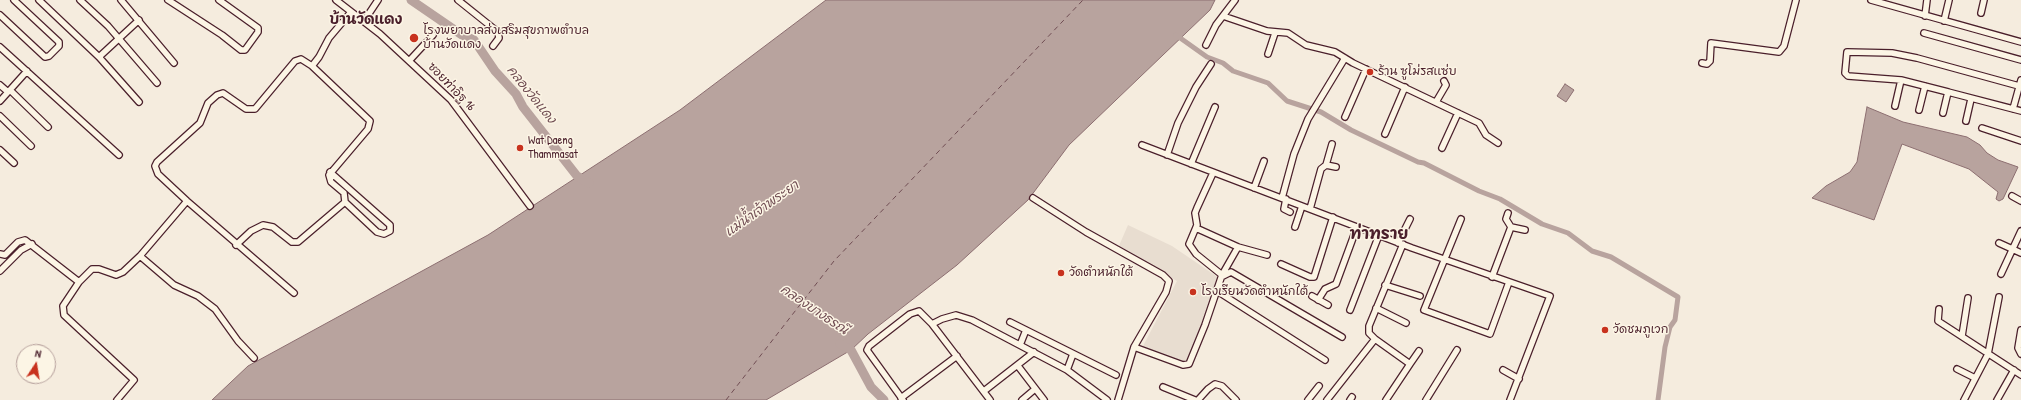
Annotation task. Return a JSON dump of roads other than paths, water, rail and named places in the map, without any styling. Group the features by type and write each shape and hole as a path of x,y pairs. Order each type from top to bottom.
{"street":[{"path":"0,15 45,57 49,56 59,46 59,42 14,0"},
{"path":"39,0 99,57 139,102"},
{"path":"80,0 119,39 156,83"},
{"path":"121,0 174,63"},
{"path":"168,0 222,35 242,50 245,50 258,32 258,28 219,0"},
{"name":"ซอยท่าอิฐ 16","path":"336,0 364,21 456,105 530,206"},
{"path":"364,21 378,0"},
{"path":"458,0 498,32 500,37 493,46"},
{"path":"1206,45 1216,25 1235,0"},
{"path":"1702,64 1707,64 1710,61 1711,43 1779,52 1784,46 1796,0"},
{"path":"1870,0 2021,42"},
{"path":"1925,16 1928,0"},
{"path":"1944,21 1949,0"},
{"path":"1981,13 1984,0"},
{"path":"312,66 319,57 329,38 351,12"},
{"path":"1224,16 1275,33 1288,33 1316,48 1332,50 1366,69 1479,123 1486,135 1498,143"},
{"path":"99,57 139,20"},
{"path":"1268,54 1275,33"},
{"path":"1924,34 2021,60"},
{"path":"409,61 433,35"},
{"path":"0,47 119,155"},
{"path":"2013,109 2020,83 1892,53 1847,52 1845,73 1848,76 1901,80 1971,99 2021,111"},
{"path":"1290,212 1284,209 1284,199 1301,136 1314,110 1345,58"},
{"path":"294,293 236,245 158,174 156,164 200,123 211,99 217,95 223,94 246,109 256,109 295,61 301,59 312,66 370,121 368,129 330,172 329,180 344,194 344,202 378,232 384,234 390,231 390,225 330,172"},
{"path":"1168,155 1178,123 1196,88 1211,64"},
{"path":"1345,117 1366,69"},
{"path":"0,101 27,71"},
{"path":"1895,106 1901,80"},
{"path":"1436,102 1446,85 1444,81"},
{"path":"0,85 9,91 48,127"},
{"path":"1919,110 1925,86"},
{"path":"1385,134 1405,87"},
{"path":"1943,113 1948,92"},
{"path":"1966,121 1971,99"},
{"path":"1191,164 1215,107"},
{"path":"1442,148 1458,113"},
{"path":"0,116 31,146"},
{"path":"1982,128 2021,141"},
{"path":"1310,209 1321,169 1326,165 1332,144"},
{"path":"1142,145 1445,260 1550,296 1510,400"},
{"path":"0,150 14,163"},
{"path":"1254,188 1264,161"},
{"path":"1326,165 1336,167"},
{"path":"1213,173 1197,208 1196,228 1189,244 1191,249 1222,276"},
{"path":"2012,196 2021,201"},
{"path":"1033,198 1086,232 1167,277 1169,280 1168,287 1134,347 1118,400"},
{"path":"117,400 134,380 63,312 63,306 88,272 96,269 112,274 120,274 140,256 187,201"},
{"path":"236,245 251,231 263,225 273,227 289,240 298,242 344,202"},
{"path":"1295,227 1302,206"},
{"path":"1508,213 1506,219 1511,227 1525,230"},
{"path":"1282,264 1310,277 1314,277 1333,217"},
{"path":"1410,219 1368,329 1371,335 1410,364"},
{"path":"1461,220 1424,310 1490,334 1509,282"},
{"path":"1318,300 1325,289 1336,284 1357,226"},
{"path":"1492,276 1511,227"},
{"path":"1196,228 1238,247 1267,255"},
{"path":"2001,274 2021,231"},
{"path":"1350,310 1379,235"},
{"path":"0,254 5,255 21,240 25,240 80,282"},
{"path":"1999,243 2021,253"},
{"path":"0,271 21,250 32,244"},
{"path":"1134,347 1182,365 1189,364 1222,276 1238,247"},
{"path":"140,256 174,284 198,296 215,309 238,341 254,358"},
{"path":"1222,276 1232,272 1342,337"},
{"path":"1385,285 1420,296"},
{"path":"1217,291 1325,360"},
{"path":"1312,296 1328,305"},
{"path":"1964,400 1974,378 1988,354 1998,297"},
{"path":"1962,336 1968,298"},
{"path":"1376,308 1406,323"},
{"path":"1939,309 1938,321 2021,375"},
{"path":"957,356 902,399 868,352 868,348 915,311 921,311 957,356 990,400"},
{"path":"932,324 950,316 963,316 1067,370 1107,400"},
{"path":"1010,322 1116,375"},
{"path":"1020,345 1026,330"},
{"path":"2021,330 2018,348 2021,354"},
{"path":"1327,400 1376,339"},
{"path":"1426,400 1457,350"},
{"path":"984,391 1034,352"},
{"path":"1386,400 1418,352"},
{"path":"1067,370 1073,354"},
{"path":"1018,366 1044,400"},
{"path":"1956,369 1974,378"},
{"path":"1503,370 1519,379"},
{"path":"1997,400 2014,370"},
{"path":"1164,388 1196,400 1215,384 1222,386 1236,400"},
{"path":"1308,400 1319,386"},
{"path":"1022,400 1035,389"}],"water":[{"name":"แม่น้ำเจ้าพระยา","path":"826,0 1215,0 1210,10 1069,145 1028,200 957,265 868,334 851,350 766,400 212,400 248,366 488,235 680,110"},
{"path":"1565,84 1574,90 1566,102 1557,96"},
{"path":"1867,107 1903,122 1967,137 1980,145 1987,153 1998,160 2018,167 2003,199 1999,201 1996,199 1998,192 1969,169 1902,144 1874,220 1812,198 1826,186 1850,172 1857,162"}],"waterway":[{"name":"คลองวัดแดง","path":"411,0 462,35 474,40 495,71 516,94 523,107 577,176 589,183"},
{"path":"1176,35 1207,57 1223,63 1233,71 1268,83 1287,101 1321,112 1351,130 1418,162 1424,163 1479,191 1500,199 1542,224 1568,233 1592,251 1611,257 1678,297 1675,320 1670,327 1665,347 1658,400"},
{"name":"คลองบางธรณี","path":"840,344 851,350 871,387 884,400"}],"place":[{"name":"โรงพยาบาลส่งเสริมสุขภาพตำบล บ้านวัดแดง","path":"414,38"},
{"name":"ร้าน ซูโม่รสแซ่บ","path":"1370,72"},
{"name":"Wat Daeng Thammasat","path":"520,148"},
{"name":"วัดตำหนักใต้","path":"1061,273"},
{"name":"โรงเรียนวัดตำหนักใต้","path":"1193,292"},
{"name":"วัดชมภูเวก","path":"1605,330"}],"district":[{"name":"บ้านวัดแดง","path":"366,20"},
{"name":"ท่าทราย","path":"1379,235"}]}
